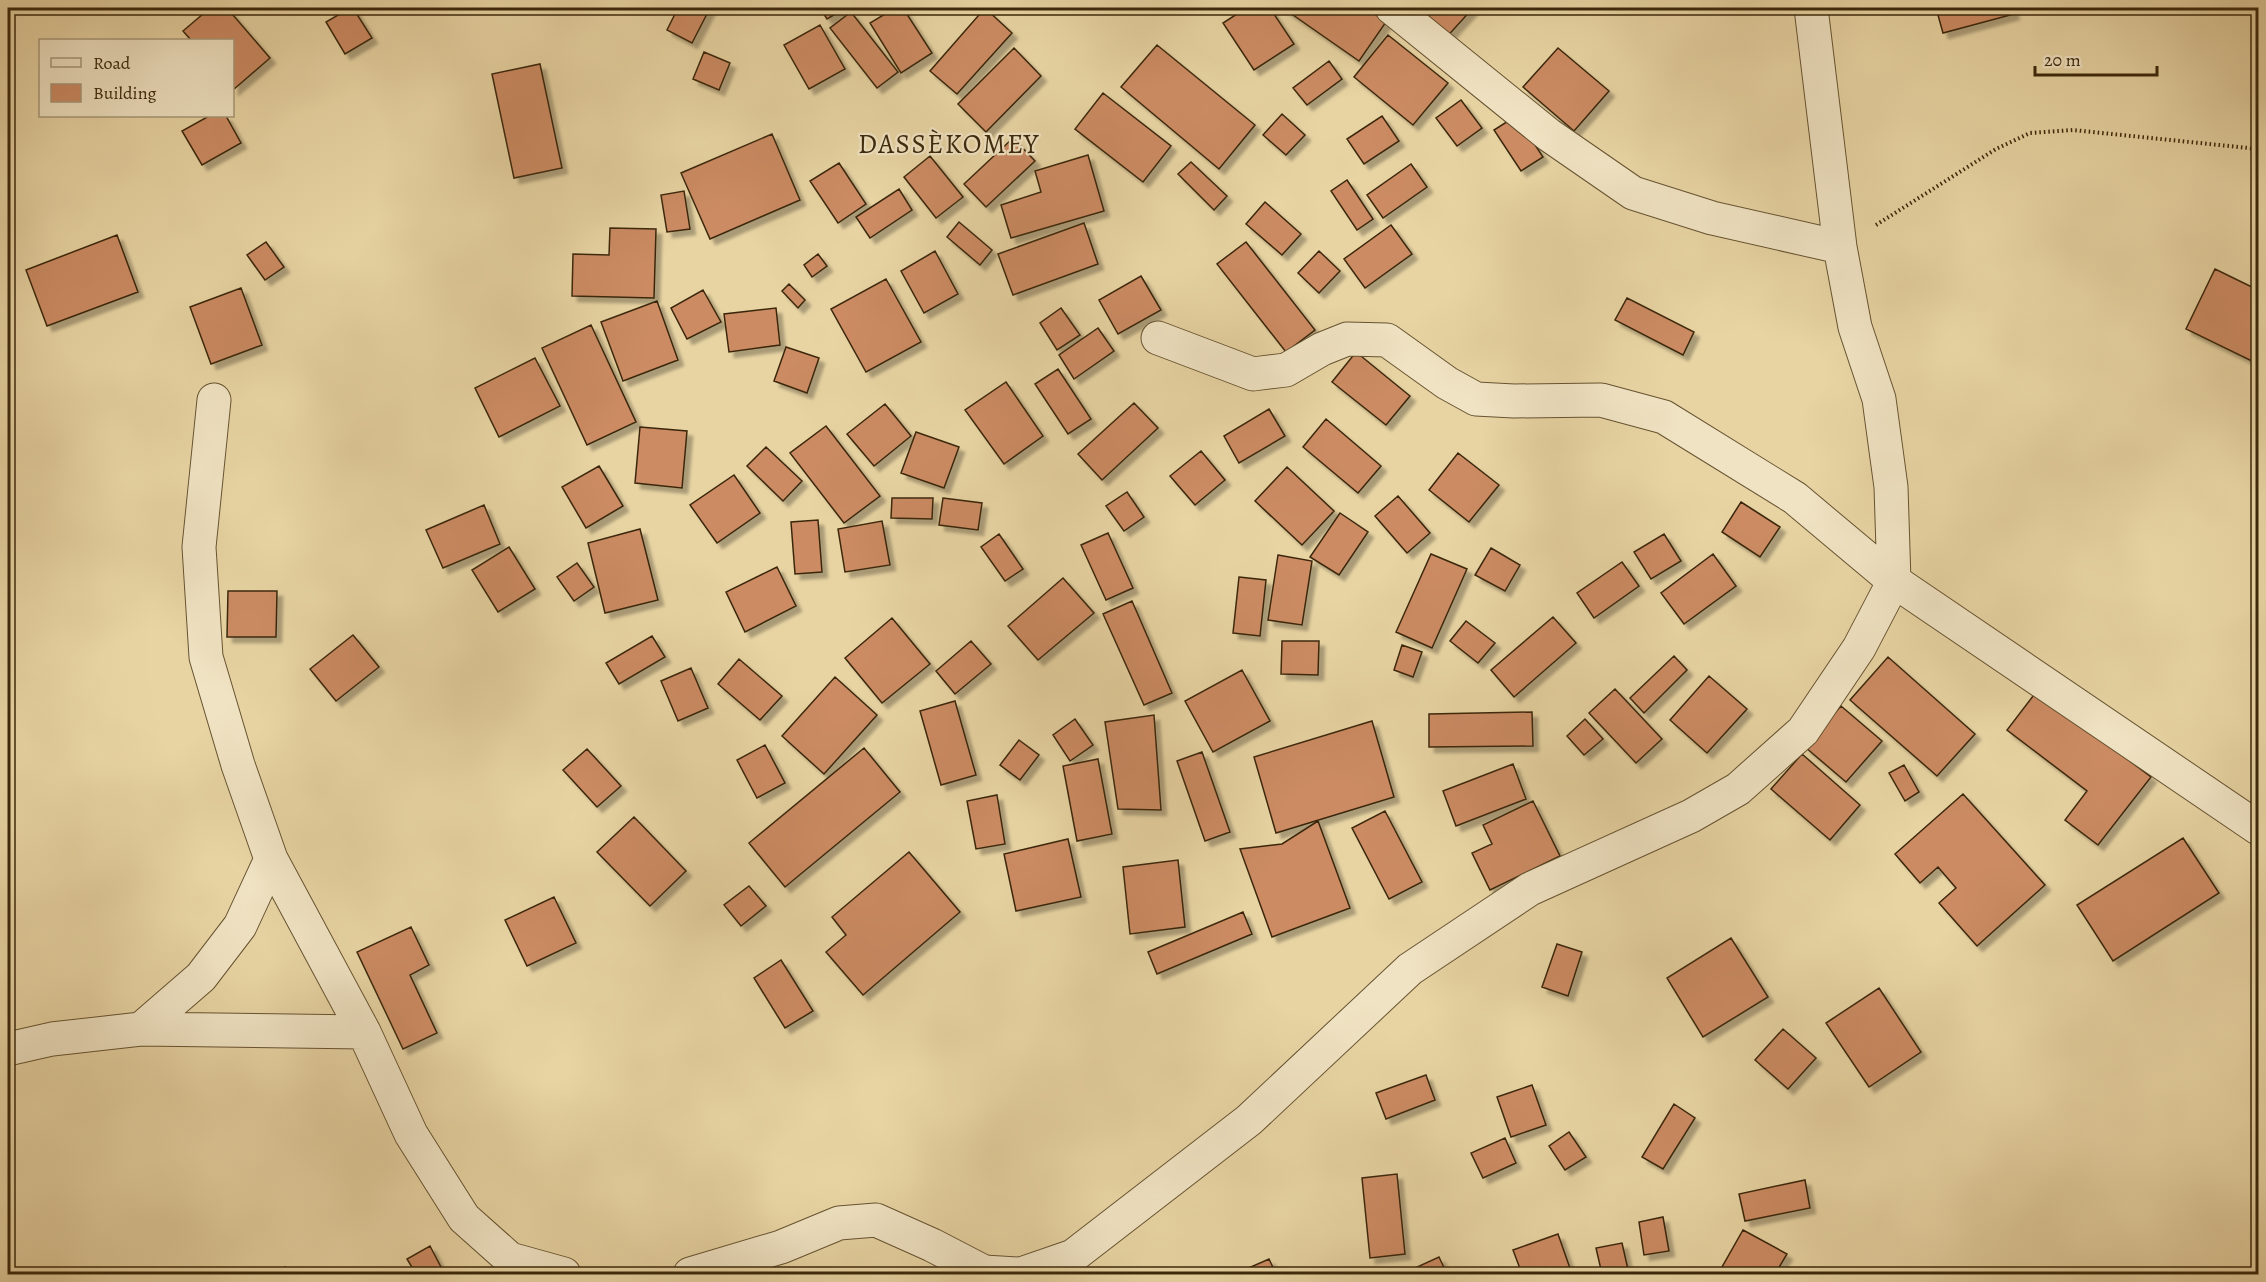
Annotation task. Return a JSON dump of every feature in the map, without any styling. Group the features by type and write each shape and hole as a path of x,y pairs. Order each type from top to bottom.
{"street":[{"path":"1392,8 1549,135 1633,193 1712,218 1840,247"},
{"path":"690,1275 782,1247 839,1223 876,1220 984,1272 1019,1275 1073,1256 1249,1120 1410,969 1530,889 1691,816 1738,789 1803,731 1860,648 1894,581 1891,487 1879,399 1855,327 1840,247 1811,8"},
{"path":"1158,338 1253,374 1286,370 1322,349 1347,339 1387,340 1447,383 1476,399 1601,400 1664,417 1795,498 1894,581 2259,828"},
{"path":"214,400 199,547 206,657 238,765 271,859 363,1032 411,1134 464,1218 510,1259 564,1275"},
{"path":"141,1029 201,977 240,926 271,859"},
{"path":"8,1049 52,1040 141,1029 363,1032"}],"path":[{"path":"1840,247 1996,149 2030,133 2073,130 2259,149"}],"building":[{"path":"210,8 227,8 270,58 234,89 234,39 190,39 183,31"},
{"path":"353,8 372,38 345,54 326,22"},
{"path":"678,8 710,8 692,43 667,30"},
{"path":"820,8 846,8 827,19"},
{"path":"895,8 903,8 932,53 901,73 870,23"},
{"path":"985,8 1012,33 957,94 930,71"},
{"path":"1246,8 1270,8 1294,44 1254,70 1223,23"},
{"path":"1283,8 1366,8 1386,22 1359,61"},
{"path":"1414,8 1473,8 1444,40"},
{"path":"1936,8 2012,8 2014,14 1943,33"},
{"path":"851,12 898,72 877,88 830,28"},
{"path":"820,25 845,69 809,89 784,45"},
{"path":"1388,35 1448,83 1413,125 1354,77"},
{"path":"1157,45 1255,125 1219,169 1121,87"},
{"path":"1014,48 1041,76 986,132 958,104"},
{"path":"1558,48 1609,91 1574,131 1523,87"},
{"path":"704,52 730,63 719,90 693,79"},
{"path":"1329,61 1342,79 1307,105 1293,88"},
{"path":"540,64 562,168 514,178 492,74"},
{"path":"1103,93 1171,146 1143,182 1075,129"},
{"path":"1461,100 1482,128 1457,146 1436,118"},
{"path":"1282,114 1305,135 1286,155 1263,135"},
{"path":"1382,116 1399,141 1364,164 1347,139"},
{"path":"1516,116 1543,157 1521,171 1494,130"},
{"path":"207,117 227,117 241,143 202,165 182,131"},
{"path":"772,134 800,200 710,239 681,173"},
{"path":"1013,138 1035,161 986,207 964,184"},
{"path":"1088,155 1104,211 1011,238 1001,205 1041,192 1035,171"},
{"path":"930,156 963,197 936,218 904,177"},
{"path":"1191,162 1227,196 1214,210 1178,174"},
{"path":"839,163 866,204 838,223 810,181"},
{"path":"1411,164 1427,187 1383,218 1367,195"},
{"path":"1347,180 1373,219 1357,230 1331,191"},
{"path":"899,189 912,210 870,238 856,217"},
{"path":"684,191 690,229 667,232 661,195"},
{"path":"1265,202 1301,234 1282,255 1246,224"},
{"path":"959,222 992,250 980,265 947,237"},
{"path":"1084,223 1098,264 1013,295 998,254"},
{"path":"1391,225 1412,254 1365,288 1344,259"},
{"path":"610,228 656,229 654,298 572,296 573,254 609,255"},
{"path":"117,235 138,292 47,326 26,270"},
{"path":"266,242 284,267 265,280 247,255"},
{"path":"1246,242 1315,330 1286,352 1217,264"},
{"path":"935,251 958,294 924,313 901,271"},
{"path":"1319,251 1340,271 1319,293 1298,273"},
{"path":"818,254 827,266 812,277 804,265"},
{"path":"2215,269 2258,290 2258,364 2186,329"},
{"path":"1141,276 1161,310 1118,334 1099,300"},
{"path":"886,279 921,342 866,372 831,309"},
{"path":"789,284 805,300 798,308 782,291"},
{"path":"241,288 262,345 211,364 190,307"},
{"path":"703,290 721,322 687,339 671,308"},
{"path":"1627,298 1694,332 1683,355 1615,320"},
{"path":"657,301 678,360 623,381 601,322"},
{"path":"776,308 780,345 729,352 724,314"},
{"path":"1061,308 1080,335 1057,350 1040,323"},
{"path":"591,325 636,422 587,445 542,348"},
{"path":"1098,328 1114,351 1074,379 1059,355"},
{"path":"786,347 819,358 807,393 774,381"},
{"path":"1356,352 1410,396 1386,425 1332,382"},
{"path":"535,358 560,406 499,437 475,388"},
{"path":"1058,369 1091,419 1068,434 1035,384"},
{"path":"1006,382 1043,436 1004,464 965,410"},
{"path":"1134,403 1158,428 1102,480 1078,454"},
{"path":"885,404 911,436 874,466 847,434"},
{"path":"1269,409 1285,436 1239,463 1224,436"},
{"path":"1326,419 1381,466 1358,493 1303,447"},
{"path":"826,426 880,496 844,523 790,453"},
{"path":"640,427 687,431 682,488 635,483"},
{"path":"916,432 959,447 944,488 901,473"},
{"path":"766,447 802,481 783,501 747,466"},
{"path":"1201,451 1225,480 1195,505 1170,476"},
{"path":"1458,453 1499,485 1469,522 1429,490"},
{"path":"599,466 623,506 586,528 562,487"},
{"path":"1287,467 1334,511 1302,545 1255,501"},
{"path":"734,475 760,513 717,543 690,505"},
{"path":"1127,492 1144,517 1124,531 1106,506"},
{"path":"1398,496 1430,533 1407,553 1375,516"},
{"path":"892,498 933,498 932,519 891,518"},
{"path":"943,498 982,503 978,530 939,525"},
{"path":"1741,502 1780,527 1760,557 1722,532"},
{"path":"484,505 500,544 443,568 426,530"},
{"path":"1340,513 1368,532 1339,575 1310,557"},
{"path":"818,520 822,572 795,574 791,522"},
{"path":"882,521 890,565 845,572 838,529"},
{"path":"640,529 658,600 605,613 588,543"},
{"path":"1108,533 1133,588 1106,600 1081,545"},
{"path":"999,534 1023,569 1005,581 981,547"},
{"path":"1664,534 1681,561 1651,579 1634,552"},
{"path":"509,547 535,589 498,612 472,570"},
{"path":"1491,548 1520,565 1505,591 1475,575"},
{"path":"1431,554 1467,569 1432,648 1396,632"},
{"path":"1713,554 1736,586 1684,624 1661,593"},
{"path":"1278,555 1312,561 1302,625 1268,620"},
{"path":"1622,562 1639,586 1594,618 1577,593"},
{"path":"577,563 594,587 574,601 557,577"},
{"path":"777,567 796,606 745,632 726,592"},
{"path":"1239,577 1266,580 1260,636 1233,633"},
{"path":"1063,578 1094,613 1038,660 1008,626"},
{"path":"228,591 277,591 276,637 227,637"},
{"path":"1132,601 1172,693 1144,705 1103,614"},
{"path":"1553,617 1576,643 1514,697 1491,670"},
{"path":"892,618 930,664 882,703 845,658"},
{"path":"1466,621 1495,643 1478,663 1450,641"},
{"path":"353,635 379,667 336,701 310,669"},
{"path":"652,636 665,657 619,684 606,663"},
{"path":"971,641 991,664 955,694 936,671"},
{"path":"1282,641 1319,641 1318,675 1281,674"},
{"path":"1402,645 1422,652 1413,677 1394,670"},
{"path":"1674,656 1687,670 1644,713 1630,698"},
{"path":"1888,657 1975,734 1937,776 1850,700"},
{"path":"739,659 782,696 760,720 718,684"},
{"path":"691,668 708,708 678,721 661,681"},
{"path":"1242,670 1270,721 1213,752 1185,701"},
{"path":"1709,676 1747,709 1707,753 1670,720"},
{"path":"835,677 877,715 824,774 782,736"},
{"path":"1615,689 1662,739 1636,763 1589,713"},
{"path":"2037,691 2151,777 2098,845 2065,820 2087,791 2007,730"},
{"path":"955,701 976,775 941,785 920,711"},
{"path":"1841,706 1882,741 1846,782 1805,747"},
{"path":"1532,712 1533,746 1429,747 1429,714"},
{"path":"1154,715 1161,810 1118,809 1105,722"},
{"path":"1075,719 1093,745 1070,761 1053,735"},
{"path":"1585,719 1603,739 1584,755 1567,736"},
{"path":"1372,721 1394,797 1276,833 1254,757"},
{"path":"1019,740 1039,755 1020,780 1000,765"},
{"path":"765,745 785,783 757,798 737,760"},
{"path":"864,748 900,792 785,887 749,843"},
{"path":"587,749 621,786 597,807 563,770"},
{"path":"1202,752 1230,832 1205,841 1177,761"},
{"path":"1802,754 1860,805 1830,840 1771,789"},
{"path":"1098,759 1112,834 1077,841 1063,766"},
{"path":"1513,764 1526,799 1456,826 1443,791"},
{"path":"1904,765 1919,792 1905,801 1889,773"},
{"path":"1963,794 2045,885 1977,946 1939,903 1956,888 1938,867 1920,883 1895,854"},
{"path":"997,795 1005,844 976,849 967,801"},
{"path":"1533,801 1560,856 1490,890 1472,853 1492,844 1483,825"},
{"path":"1385,811 1422,882 1389,899 1352,828"},
{"path":"634,817 686,871 650,906 597,852"},
{"path":"1318,821 1350,908 1272,937 1240,849 1282,844"},
{"path":"2183,838 2219,893 2113,961 2077,905"},
{"path":"1068,839 1081,897 1016,911 1004,854"},
{"path":"909,852 960,912 863,995 826,952 846,935 832,917"},
{"path":"1178,860 1185,927 1130,934 1123,867"},
{"path":"749,886 766,906 741,926 724,905"},
{"path":"554,897 576,943 527,966 505,920"},
{"path":"1243,912 1252,934 1157,974 1148,952"},
{"path":"411,927 429,965 410,975 437,1033 403,1049 357,952"},
{"path":"1731,938 1768,997 1703,1037 1667,978"},
{"path":"1557,944 1582,952 1568,996 1542,987"},
{"path":"781,960 813,1011 785,1028 754,978"},
{"path":"1879,988 1921,1052 1869,1087 1826,1023"},
{"path":"1783,1029 1816,1058 1788,1089 1755,1060"},
{"path":"1426,1075 1435,1100 1386,1119 1376,1093"},
{"path":"1532,1085 1546,1125 1511,1137 1497,1097"},
{"path":"1674,1104 1695,1118 1663,1169 1642,1157"},
{"path":"1569,1132 1586,1157 1565,1170 1549,1146"},
{"path":"1505,1138 1516,1163 1483,1178 1471,1153"},
{"path":"1397,1174 1405,1254 1370,1258 1362,1178"},
{"path":"1805,1180 1810,1208 1745,1221 1739,1194"},
{"path":"1663,1217 1669,1251 1644,1255 1639,1222"},
{"path":"1743,1230 1787,1254 1775,1274 1718,1274"},
{"path":"1558,1234 1572,1274 1522,1274 1513,1250"},
{"path":"1622,1243 1629,1274 1602,1274 1596,1248"},
{"path":"430,1246 443,1271 436,1274 416,1274 407,1259"},
{"path":"1439,1257 1447,1274 1402,1274"},
{"path":"1269,1259 1276,1274 1235,1274"},
{"path":"285,1267 290,1274 273,1274"}],"district":[{"name":"DASSÈKOMEY","path":"949,144"}]}
